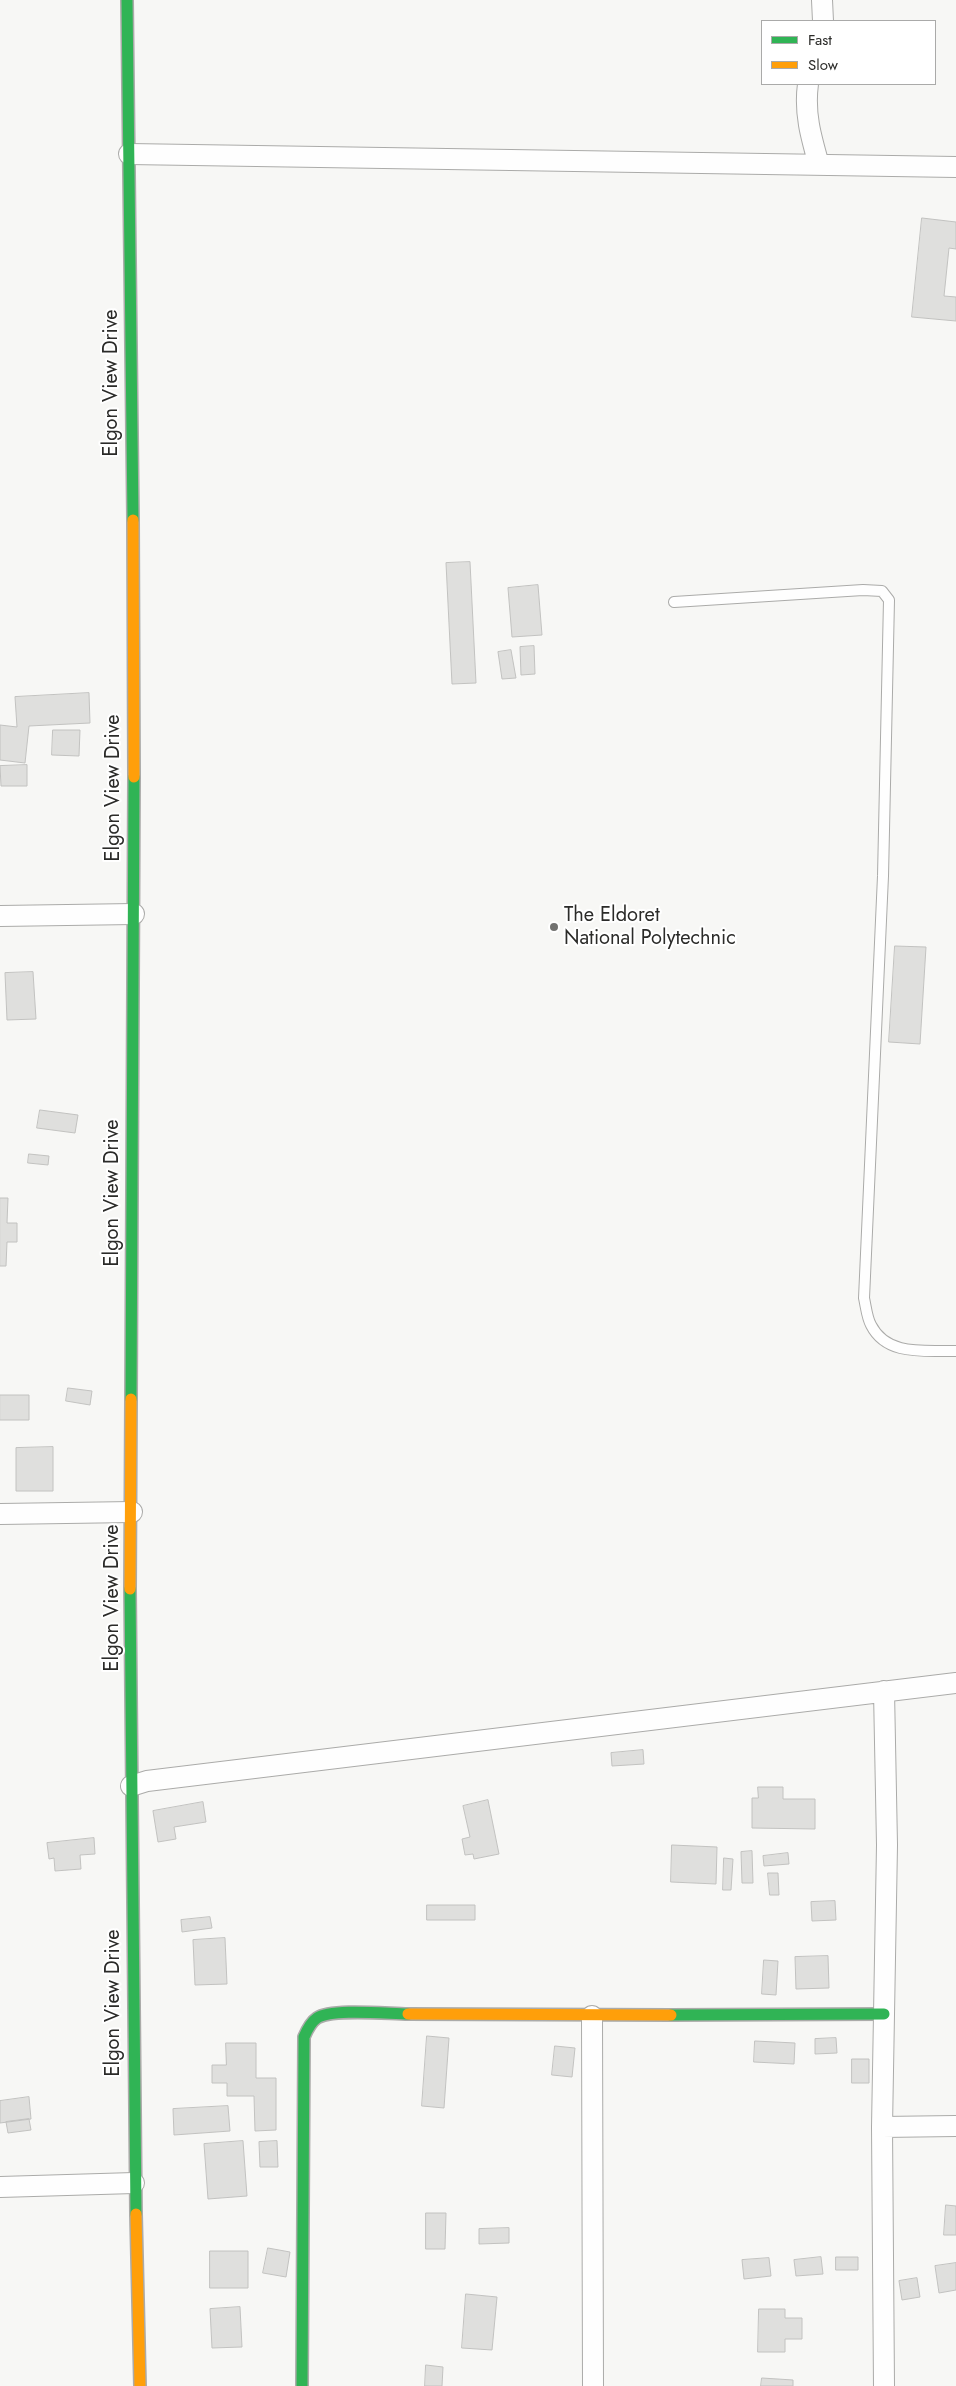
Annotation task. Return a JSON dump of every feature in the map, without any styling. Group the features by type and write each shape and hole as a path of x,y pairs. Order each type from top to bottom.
{"street":[{"name":"Elgon View Drive","path":"127,0 134,914 131,1786 134,2183 140,2386"},
{"path":"822,0 822,20"},
{"path":"808,85 806,112 819,165"},
{"path":"129,154 956,166"},
{"path":"0,916 134,914"},
{"path":"0,1514 132,1512"},
{"path":"131,1786 147,1781 884,1691 956,1684"},
{"path":"884,1691 887,1845 882,2127 884,2386"},
{"path":"302,2386 304,2037 312,2020 322,2015 336,2013 592,2016 884,2014"},
{"path":"592,2016 593,2386"},
{"path":"882,2127 956,2126"},
{"path":"0,2187 134,2183"}],"lane":[{"path":"674,602 863,590 882,591 889,600 883,876 864,1298 870,1324 880,1340 891,1346 909,1350 956,1351"}],"building":[{"path":"922,218 956,222 956,249 949,248 944,296 956,297 956,321 912,317"},
{"path":"470,562 476,683 452,684 446,563"},
{"path":"538,585 542,635 512,637 508,588"},
{"path":"534,646 535,674 521,675 520,647"},
{"path":"511,650 516,678 502,679 498,652"},
{"path":"89,693 90,723 29,726 25,763 0,760 0,725 17,727 15,697"},
{"path":"53,730 80,730 79,756 52,755"},
{"path":"27,765 27,786 1,786 0,766"},
{"path":"895,946 926,947 920,1044 889,1042"},
{"path":"33,972 36,1019 7,1020 5,973"},
{"path":"40,1110 78,1115 75,1133 37,1128"},
{"path":"29,1154 49,1156 48,1165 28,1163"},
{"path":"0,1198 8,1198 7,1223 17,1223 17,1242 7,1242 6,1266 0,1266"},
{"path":"68,1388 92,1391 90,1405 66,1401"},
{"path":"0,1395 29,1395 29,1420 0,1420"},
{"path":"53,1447 53,1491 16,1491 16,1448"},
{"path":"643,1750 644,1764 612,1766 611,1753"},
{"path":"758,1787 783,1787 783,1799 815,1799 815,1829 752,1828 752,1798 758,1798"},
{"path":"488,1800 499,1854 474,1859 473,1854 465,1855 462,1839 470,1837 463,1806"},
{"path":"203,1802 206,1822 174,1827 176,1839 158,1842 153,1811"},
{"path":"94,1838 95,1854 80,1855 81,1869 55,1871 54,1858 49,1859 47,1843"},
{"path":"672,1845 717,1847 716,1884 671,1882"},
{"path":"752,1851 753,1883 742,1883 741,1852"},
{"path":"788,1853 789,1864 764,1866 763,1856"},
{"path":"724,1858 733,1859 731,1890 723,1890"},
{"path":"768,1873 778,1873 779,1895 770,1895"},
{"path":"835,1901 836,1920 812,1921 811,1902"},
{"path":"427,1905 475,1905 475,1920 427,1920"},
{"path":"210,1917 212,1928 182,1932 181,1920"},
{"path":"225,1938 227,1984 195,1985 193,1940"},
{"path":"828,1956 829,1988 796,1989 795,1957"},
{"path":"764,1960 778,1961 776,1995 762,1994"},
{"path":"427,2036 449,2038 444,2108 422,2106"},
{"path":"836,2038 837,2053 815,2054 815,2039"},
{"path":"755,2041 795,2043 794,2064 754,2062"},
{"path":"226,2043 256,2043 256,2078 276,2078 276,2130 255,2131 254,2096 227,2096 227,2083 212,2083 212,2065 226,2065"},
{"path":"555,2046 575,2048 572,2077 552,2075"},
{"path":"852,2059 869,2059 869,2083 852,2083"},
{"path":"29,2097 31,2119 0,2123 0,2101"},
{"path":"228,2106 230,2131 174,2135 173,2109"},
{"path":"29,2119 31,2130 8,2133 6,2122"},
{"path":"243,2141 247,2196 208,2199 204,2144"},
{"path":"277,2141 278,2167 260,2167 259,2142"},
{"path":"946,2205 956,2206 956,2235 944,2235"},
{"path":"426,2213 446,2213 445,2249 426,2249"},
{"path":"509,2228 509,2243 479,2244 479,2229"},
{"path":"268,2248 290,2252 286,2277 263,2273"},
{"path":"210,2251 248,2251 248,2288 210,2288"},
{"path":"821,2257 823,2274 796,2276 794,2260"},
{"path":"836,2257 858,2257 858,2270 836,2270"},
{"path":"769,2258 771,2276 744,2279 742,2260"},
{"path":"956,2263 956,2290 939,2293 935,2266"},
{"path":"917,2278 920,2297 902,2300 899,2281"},
{"path":"466,2294 497,2297 492,2350 462,2348"},
{"path":"240,2307 242,2347 212,2348 210,2309"},
{"path":"759,2309 785,2309 785,2318 802,2318 802,2339 785,2339 785,2352 758,2352"},
{"path":"426,2365 443,2367 442,2386 425,2386"},
{"path":"762,2378 793,2380 793,2386 761,2386"}],"traffic: fast":[{"path":"127,0 133,520"},
{"path":"131,1399 134,777"},
{"path":"130,1589 136,2214"},
{"path":"302,2386 304,2037 313,2022 324,2015 347,2012 408,2014"},
{"path":"671,2015 884,2014"}],"traffic: slow":[{"path":"133,520 134,777"},
{"path":"130,1589 131,1399"},
{"path":"408,2014 671,2015"},
{"path":"136,2214 140,2386"}],"place":[{"name":"The Eldoret National Polytechnic","path":"554,927"}]}
